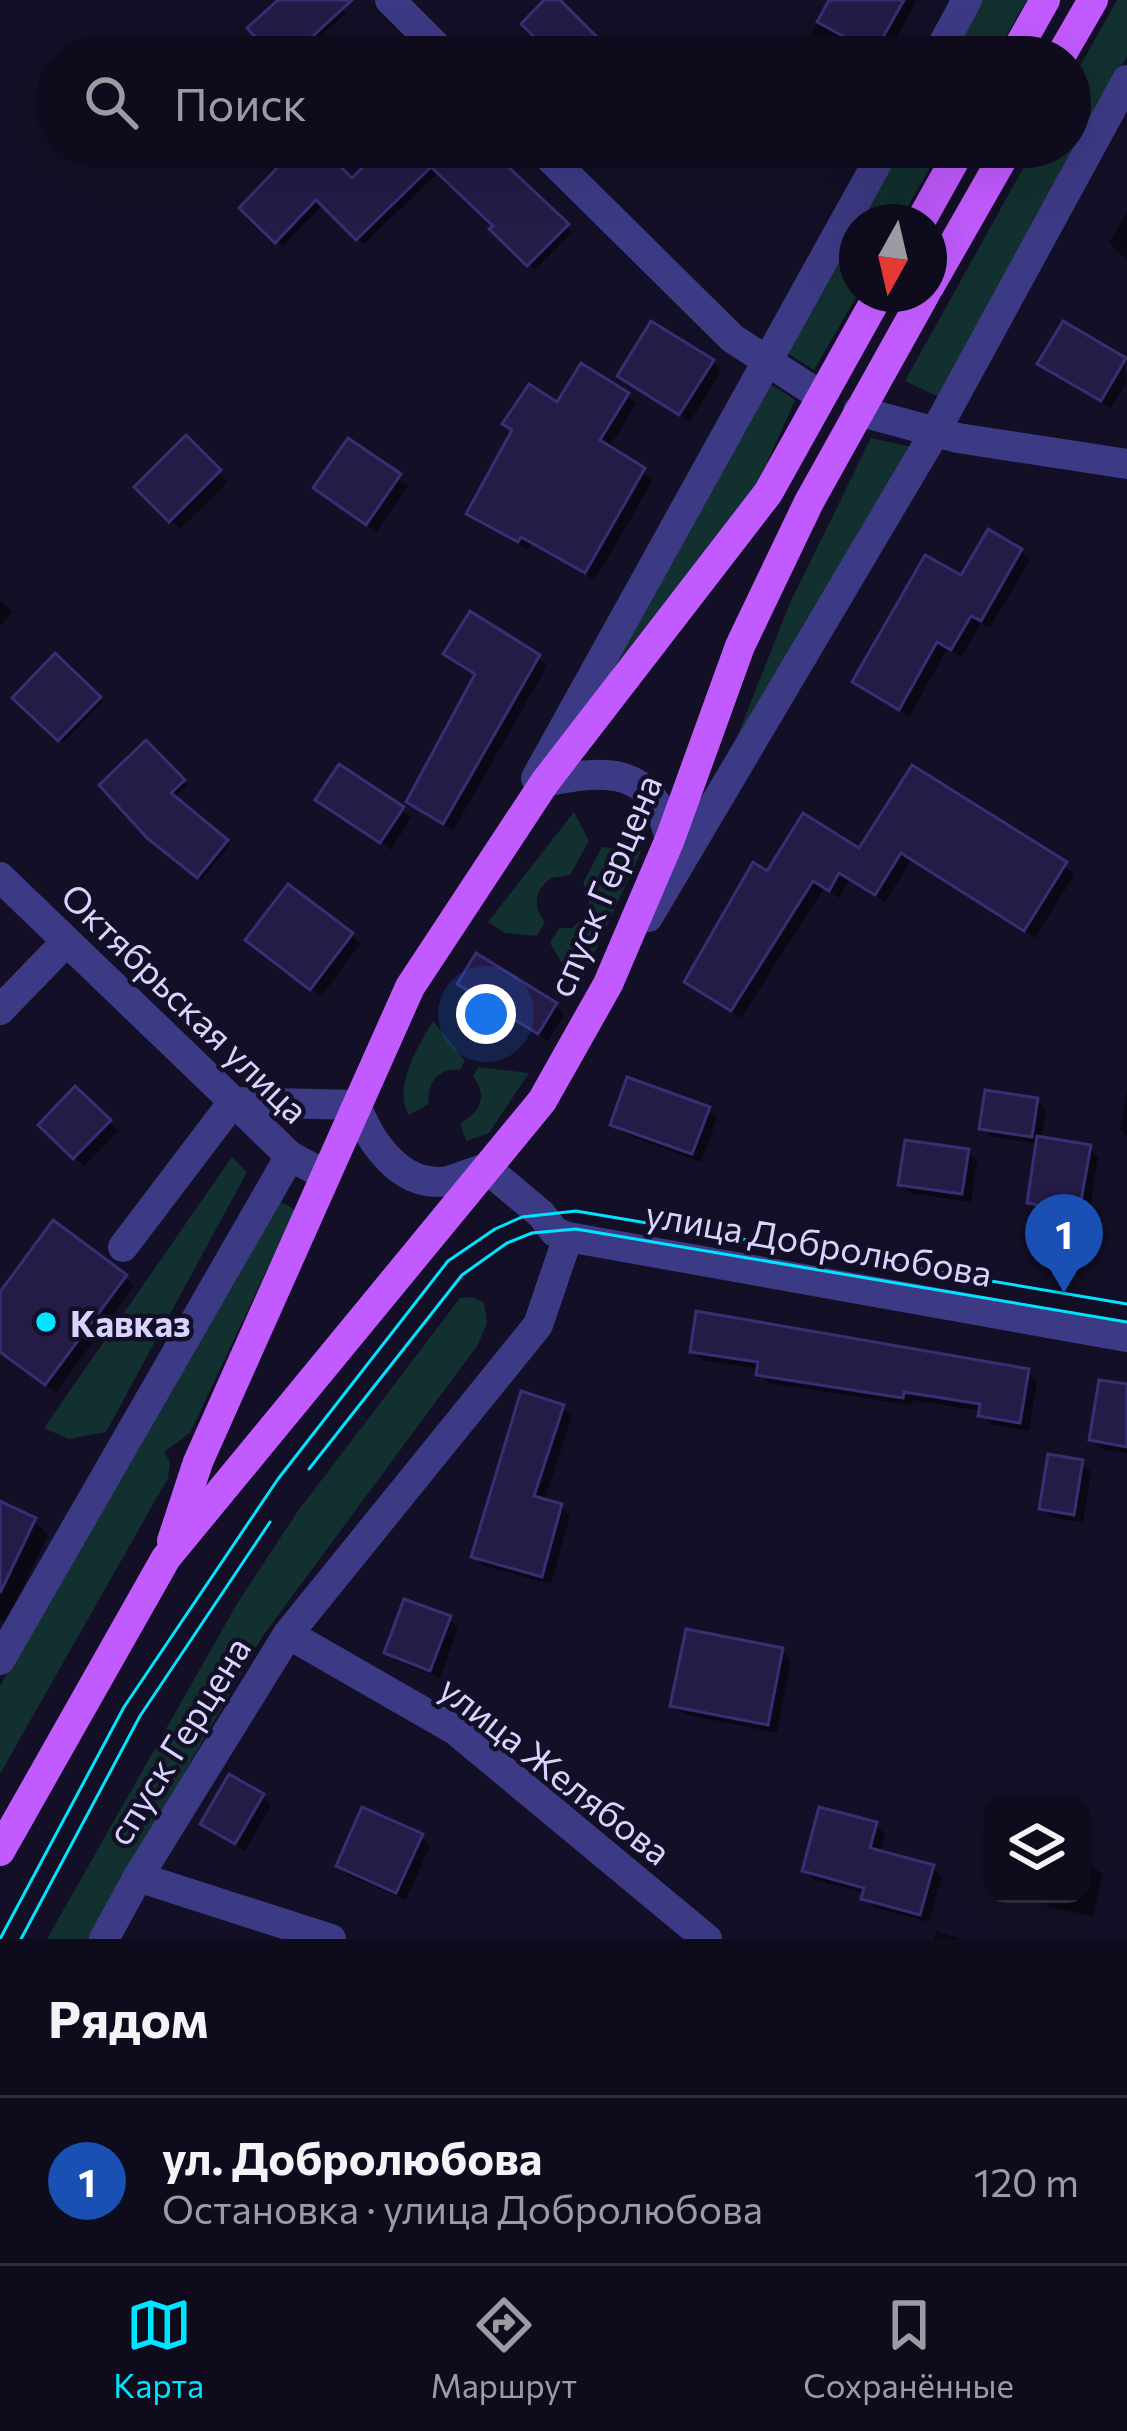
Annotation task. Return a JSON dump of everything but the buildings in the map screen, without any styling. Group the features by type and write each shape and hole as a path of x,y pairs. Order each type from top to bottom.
{"main road":[{"path":"1025,36 1045,0"},
{"path":"1072,36 1093,0"},
{"path":"930,204 950,168"},
{"name":"спуск Герцена","path":"947,255 997,168"},
{"name":"спуск Герцена","path":"166,1558 197,1462 410,987 545,782 768,493 869,312"},
{"name":"спуск Герцена","path":"0,1851 166,1558 542,1101 608,984 670,839 740,646 809,502 914,312"}],"street":[{"path":"390,0 426,36"},
{"path":"948,36 968,0"},
{"path":"1091,146 1127,80"},
{"path":"559,168 732,338 821,396"},
{"path":"476,888 874,168"},
{"path":"608,984 935,432 1079,168"},
{"path":"858,411 935,432 1127,464"},
{"path":"545,782 598,772 631,780 661,806 670,839"},
{"name":"Октябрьская улица","path":"0,877 290,1156 325,1175"},
{"path":"0,1010 66,942"},
{"path":"123,1247 233,1102 356,1105 367,1133 398,1168 443,1182 486,1168 541,1214 555,1232 568,1237"},
{"path":"0,1660 290,1156"},
{"name":"улица Добролюбова","path":"568,1237 1127,1337"},
{"name":"спуск Герцена","path":"104,1939 288,1634 538,1325 568,1237"},
{"name":"улица Желябова","path":"288,1634 454,1730 707,1939"},
{"path":"138,1877 331,1939"}],"green space":[{"path":"976,0 1027,0 1006,36 956,36"},
{"path":"1117,0 1127,0 1127,56 1091,121 1091,46"},
{"path":"882,168 930,168 909,204 862,204"},
{"path":"1023,168 1065,168 939,397 905,381"},
{"path":"839,245 839,312 848,312 814,370 781,349"},
{"path":"763,379 795,400 758,483 589,699"},
{"path":"871,438 912,447 728,760 790,603"},
{"path":"574,812 589,841 570,875 551,878 541,888 537,904 545,922 537,936 505,933 488,922"},
{"path":"602,847 641,851 583,978 563,965 550,943 559,928 572,928 586,916 590,895 583,883"},
{"path":"433,1021 465,1061 460,1070 445,1071 435,1078 429,1104 409,1115 405,1080"},
{"path":"478,1067 529,1073 489,1133 466,1141 460,1123 480,1103 473,1076"},
{"path":"232,1157 247,1172 106,1432 69,1439 44,1428"},
{"path":"275,1198 295,1210 190,1433 164,1452 170,1462 168,1478 0,1774 0,1686"},
{"path":"460,1298 484,1303 487,1324 477,1346 262,1637 90,1939 47,1939 238,1602 298,1511"}],"tram line":[{"path":"0,1939 124,1707 278,1479 448,1261 495,1229 522,1217 576,1211 1127,1304"},
{"path":"309,1469 462,1275 507,1243 532,1233 576,1229 1127,1322"},
{"path":"21,1939 140,1716 270,1522"}],"place":[{"name":"ул. Добролюбова","path":"1064,1293"},
{"name":"Кавказ","path":"46,1322"}]}
